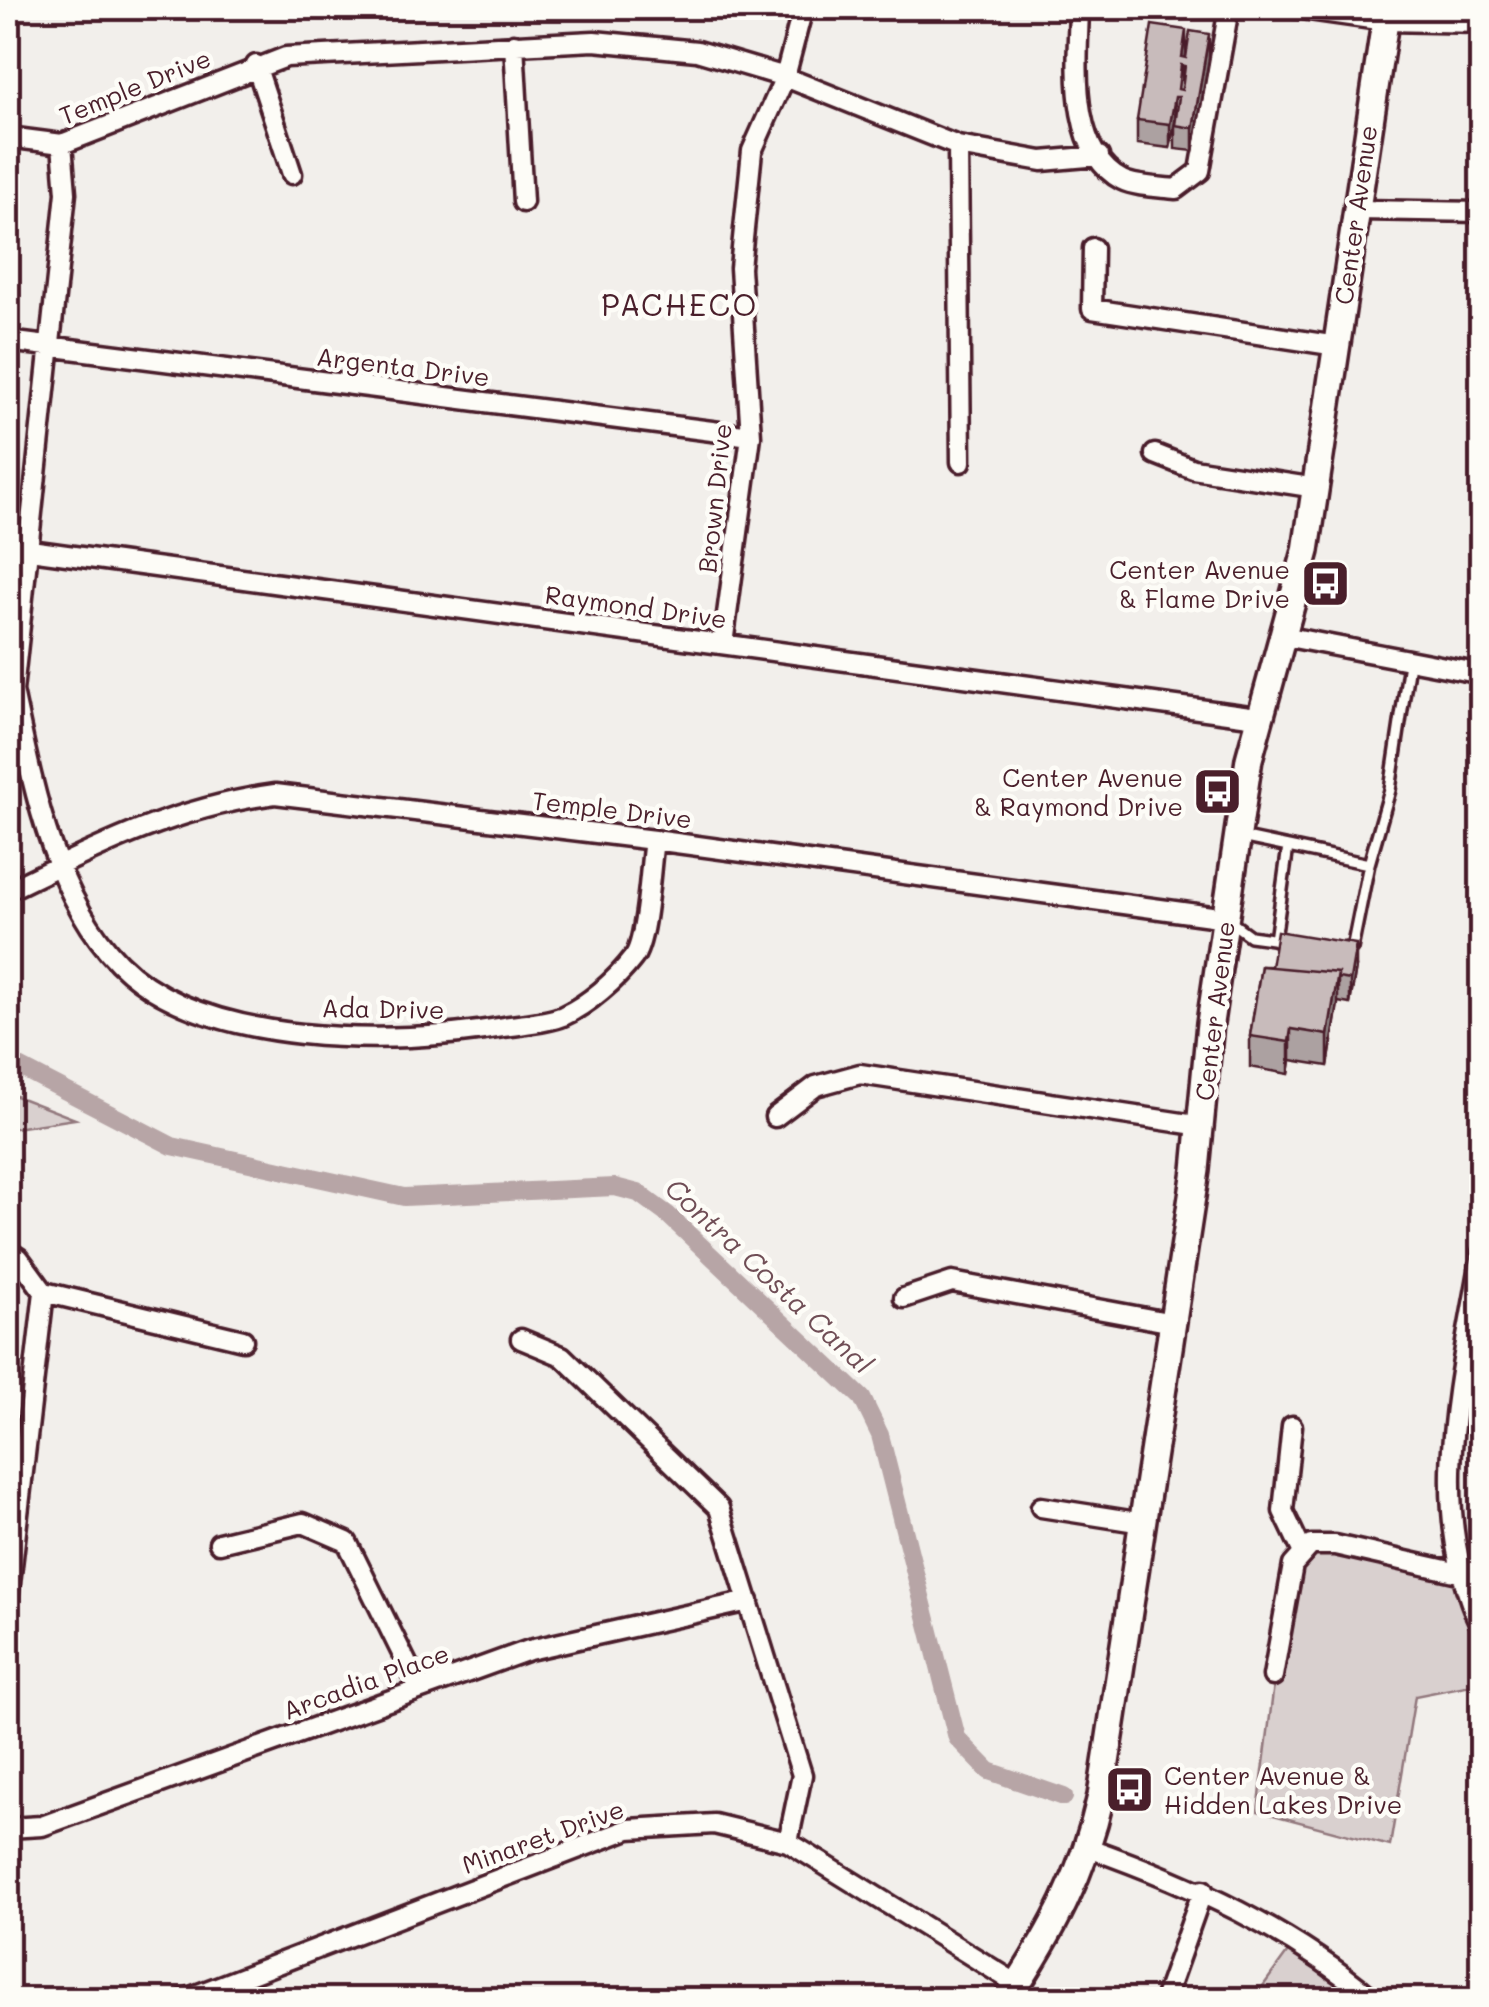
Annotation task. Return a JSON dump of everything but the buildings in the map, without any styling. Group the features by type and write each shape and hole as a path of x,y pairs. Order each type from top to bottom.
{"street":[{"name":"Brown Drive","path":"723,644 751,436 740,268 752,151 784,77 802,8"},
{"path":"1079,8 1077,108 1100,156 1122,180 1176,189 1200,171 1229,8"},
{"path":"1294,8 1482,23"},
{"name":"Center Avenue","path":"1012,1992 1056,1923 1089,1848 1102,1796 1202,1126 1226,918 1257,717 1306,551 1386,14"},
{"name":"Temple Drive","path":"8,138 62,144 286,56 594,41 698,51 784,77 958,146 1042,161 1100,156"},
{"path":"514,44 523,202"},
{"path":"256,66 292,174"},
{"name":"Ada Drive","path":"62,144 66,193 13,691 30,769 61,864 81,914 120,964 169,1000 253,1026 351,1038 434,1039 562,1017 600,992 637,955 654,840"},
{"path":"958,146 960,462"},
{"path":"1357,210 1482,212"},
{"path":"1093,248 1092,309 1337,346"},
{"name":"Argenta Drive","path":"8,341 751,436"},
{"path":"1155,454 1193,470 1316,488"},
{"name":"Raymond Drive","path":"8,547 1257,717"},
{"path":"1283,636 1482,674"},
{"name":"Temple Drive","path":"8,885 17,886 160,820 215,802 275,794 654,840 1226,918"},
{"path":"775,1118 816,1086 860,1074 1202,1126"},
{"path":"8,1252 19,1258 44,1292 243,1340"},
{"path":"1482,1253 1451,1444 1449,1508 1460,1579 1482,1629"},
{"path":"904,1298 952,1282 1173,1323"},
{"path":"8,1600 44,1292"},
{"path":"522,1339 562,1356 720,1508 802,1774 788,1842"},
{"path":"1292,1426 1283,1512 1303,1554"},
{"path":"1041,1507 1143,1523"},
{"path":"219,1543 302,1522 348,1542 420,1688"},
{"path":"1273,1676 1294,1564 1311,1545 1335,1544 1460,1579 1482,1580"},
{"name":"Arcadia Place","path":"8,1828 42,1826 529,1650 749,1601"},
{"name":"Minaret Drive","path":"183,2000 216,1994 628,1829 714,1824 788,1842 1012,1992"},
{"path":"1089,1848 1203,1890 1326,1959 1374,2000"},
{"path":"1164,2000 1203,1890"}],"lane":[{"path":"1334,946 1352,949 1369,864 1390,790 1410,663"},
{"path":"1238,837 1369,864"},
{"path":"1275,940 1288,848"},
{"path":"1226,918 1250,936 1302,943"}],"shaded area":[{"path":"8,1093 75,1119 8,1129"},
{"path":"1311,1545 1459,1573 1481,1629 1481,1683 1415,1696 1390,1846 1258,1811 1284,1605"},
{"path":"1295,1942 1374,2000 1260,2000 1263,1986"}],"waterway":[{"name":"Contra Costa Canal","path":"8,1061 172,1146 404,1197 615,1187 638,1193 668,1215 862,1398 880,1435 957,1738 989,1771 1064,1797"}],"place":[{"name":"Center Avenue & Flame Drive","path":"1325,584"},
{"name":"Center Avenue & Raymond Drive","path":"1218,792"},
{"name":"Center Avenue & Hidden Lakes Drive","path":"1129,1790"}],"district":[{"name":"PACHECO","path":"680,306"}]}
